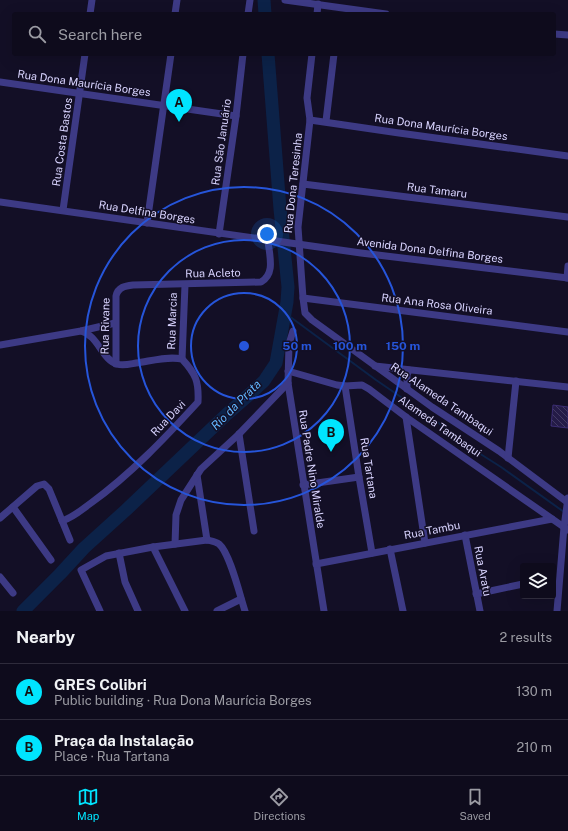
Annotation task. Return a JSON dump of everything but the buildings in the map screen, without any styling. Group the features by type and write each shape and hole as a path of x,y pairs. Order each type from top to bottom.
{"street":[{"path":"90,12 92,0"},
{"path":"176,12 177,0"},
{"path":"248,12 250,0"},
{"path":"285,0 318,4 328,3 339,11 355,12"},
{"path":"317,12 318,4"},
{"path":"556,34 568,35"},
{"name":"Rua Costa Bastos","path":"63,210 85,56"},
{"path":"147,223 171,56"},
{"name":"Rua Sāo Januário","path":"219,234 236,116 243,56"},
{"name":"Rua Dona Teresinha","path":"305,313 298,227 310,120 307,98 312,56"},
{"path":"326,121 334,56"},
{"name":"Rua Dona Maurícia Borges","path":"0,82 236,116"},
{"name":"Rua Dona Maurícia Borges","path":"310,120 326,121 399,134 568,156"},
{"name":"Rua Tamaru","path":"303,184 568,218"},
{"name":"Rua Delfina Borges","path":"0,202 291,243"},
{"name":"Rua Acleto","path":"120,289 125,286 133,285 185,285 261,282 270,274 271,240"},
{"name":"Avenida Dona Delfina Borges","path":"291,243 361,254 567,278"},
{"path":"567,278 568,266"},
{"name":"Rua Marcia","path":"182,359 185,285"},
{"name":"Rua Rivane","path":"116,364 116,296 120,289"},
{"name":"Rua Ana Rosa Oliveira","path":"303,298 568,332"},
{"name":"Rua Alameda Tambaqui","path":"305,313 312,320 374,366 508,458 567,502"},
{"path":"0,345 81,331 115,323"},
{"path":"81,331 90,335 110,360 116,364 125,365 167,358 182,359"},
{"name":"Rua Padre Nino Miralde","path":"293,331 289,344 288,383 303,486 324,611"},
{"name":"Rua Davi","path":"62,520 74,516 109,490 158,444 198,402 198,385 196,376 191,368 182,359"},
{"path":"374,366 568,387"},
{"path":"407,389 407,375 409,370"},
{"name":"Alameda Tambaqui","path":"288,371 327,383 345,386 362,385 552,519 565,526"},
{"path":"508,458 516,381"},
{"path":"175,544 176,515 181,500 197,475 209,460 239,434 288,383"},
{"name":"Rua Tartana","path":"345,386 372,553"},
{"path":"406,417 425,543"},
{"path":"239,434 254,531"},
{"path":"197,475 207,540"},
{"path":"303,486 359,477"},
{"path":"0,518 37,486 44,484 50,489 70,540"},
{"path":"557,611 556,577 565,526 567,502"},
{"path":"13,507 51,560"},
{"name":"Rua Tambu","path":"316,564 552,519"},
{"name":"Rua Aratu","path":"465,535 480,611"},
{"path":"100,611 81,570 98,559 119,553 207,540 215,542 223,549 245,611"},
{"path":"153,547 185,611"},
{"path":"390,549 403,611"},
{"path":"119,553 125,582 138,611"},
{"path":"0,577 13,593"},
{"path":"476,594 520,585"},
{"path":"217,611 241,599"}],"waterway":[{"name":"Rio da Prata","path":"264,0 265,12"},
{"name":"Rio da Prata","path":"23,611 84,548 264,381 276,363 287,302 288,287 280,209 268,56"},
{"path":"285,313 376,380 564,512"}],"place":[{"name":"GRES Colibri","path":"179,122"},
{"name":"Praça da Instalação","path":"331,452"}]}
